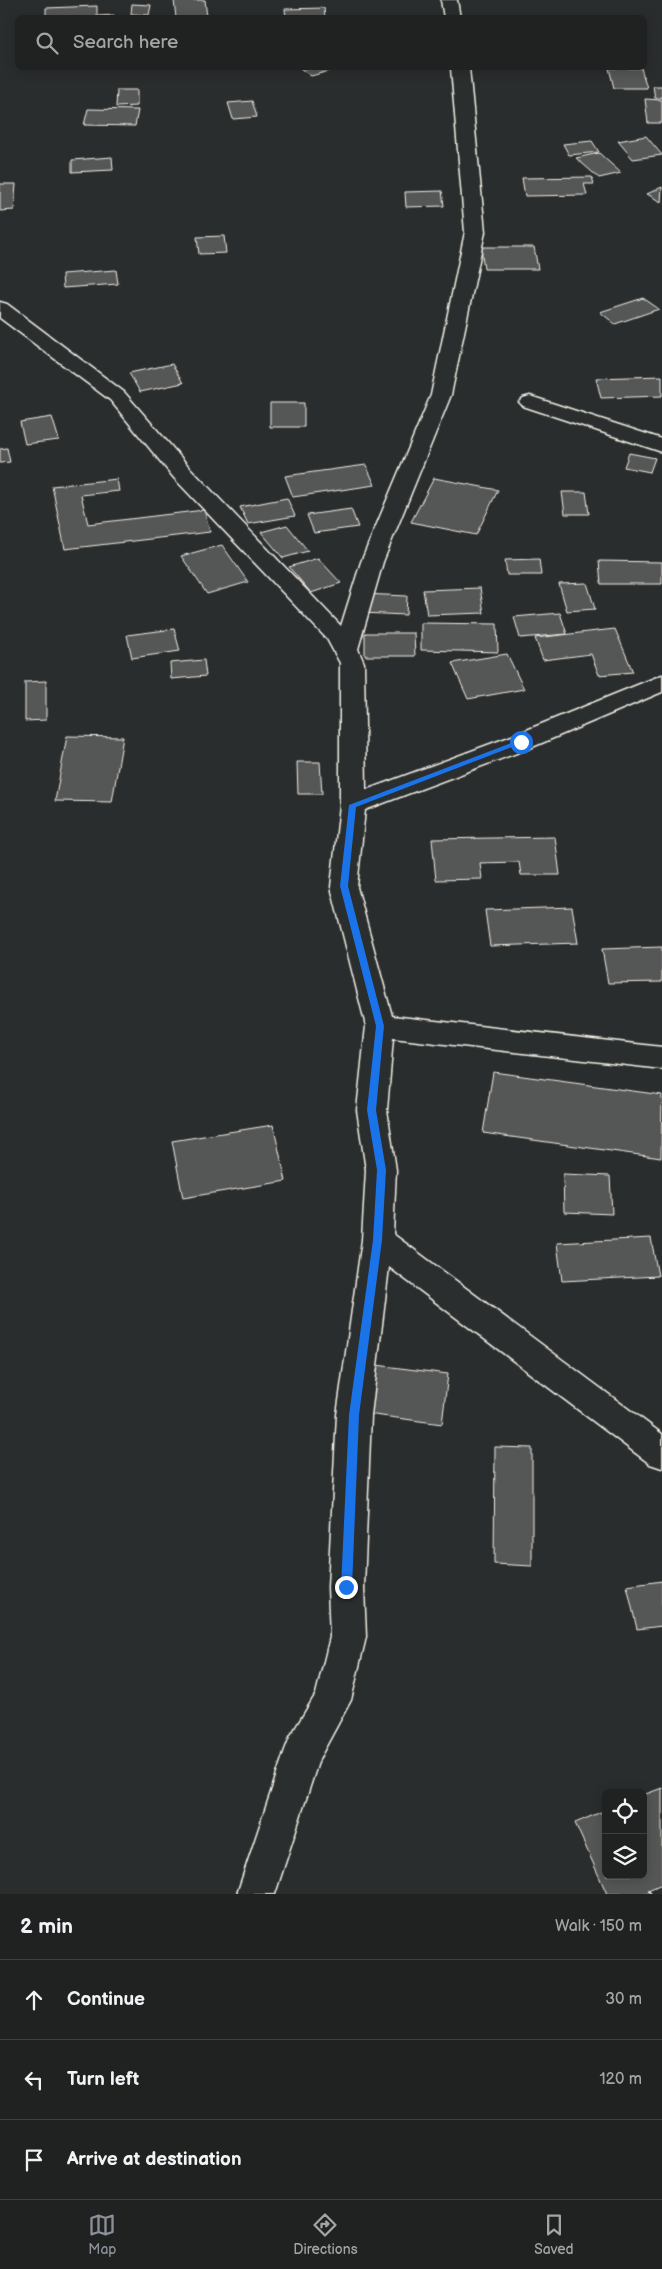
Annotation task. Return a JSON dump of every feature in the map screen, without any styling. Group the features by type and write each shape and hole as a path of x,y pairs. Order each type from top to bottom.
{"street":[{"path":"449,0 452,15"},
{"path":"346,649 372,562 440,395 475,232 460,70"},
{"path":"0,308 117,396 182,473 335,634 346,649 352,663 353,805 344,886 380,1026 372,1110 381,1170 377,1240 354,1415 346,1587 348,1637 332,1700 303,1750 256,1894"},
{"path":"530,402 662,446"},
{"path":"353,805 521,742 662,683"},
{"path":"380,1026 662,1058"},
{"path":"377,1240 632,1433 662,1453"}],"building":[{"path":"174,0 205,0 207,15 176,15"},
{"path":"132,4 151,5 149,15 131,14"},
{"path":"97,6 97,15 46,15 46,8"},
{"path":"324,8 325,15 286,15 285,9"},
{"path":"303,70 333,70 311,76"},
{"path":"610,70 642,70 647,88 614,88"},
{"path":"653,86 662,86 662,98 655,98"},
{"path":"117,90 137,90 137,106 116,107"},
{"path":"645,99 662,100 662,123 648,123"},
{"path":"252,101 257,117 233,119 228,103"},
{"path":"88,109 138,110 135,126 84,125"},
{"path":"646,136 662,155 633,159 618,141"},
{"path":"592,141 599,152 569,155 563,144"},
{"path":"599,153 621,173 599,178 576,158"},
{"path":"112,157 113,170 72,172 72,160"},
{"path":"592,177 594,184 584,184 587,195 525,196 522,178"},
{"path":"0,184 16,184 14,210 0,211"},
{"path":"662,187 661,202 647,194"},
{"path":"442,191 444,206 406,207 405,192"},
{"path":"224,236 226,253 199,254 197,237"},
{"path":"481,247 534,247 538,269 484,269"},
{"path":"116,270 118,284 63,288 62,274"},
{"path":"643,298 659,309 615,324 600,312"},
{"path":"172,364 183,383 140,392 129,373"},
{"path":"662,376 662,396 601,398 596,378"},
{"path":"270,403 304,403 304,427 270,427"},
{"path":"52,417 59,440 25,444 20,422"},
{"path":"7,448 10,462 0,463 0,449"},
{"path":"629,453 655,458 650,472 624,467"},
{"path":"366,465 375,485 293,497 285,476"},
{"path":"434,478 498,490 476,535 411,522"},
{"path":"117,479 119,491 81,495 88,524 204,510 210,532 65,549 52,486"},
{"path":"562,492 586,492 589,514 565,514"},
{"path":"287,498 295,516 248,524 240,507"},
{"path":"351,509 358,527 314,533 307,515"},
{"path":"287,525 308,551 283,558 261,532"},
{"path":"222,545 248,582 207,594 181,556"},
{"path":"318,558 341,583 311,593 289,567"},
{"path":"539,559 541,575 507,575 505,560"},
{"path":"599,561 662,562 662,584 601,584"},
{"path":"587,583 595,609 567,611 559,584"},
{"path":"480,588 484,613 427,615 423,590"},
{"path":"362,594 407,596 406,615 361,613"},
{"path":"560,613 567,634 520,638 514,617"},
{"path":"421,623 497,624 498,652 421,650"},
{"path":"174,629 180,651 132,658 127,635"},
{"path":"615,629 633,672 599,675 591,654 543,660 535,638"},
{"path":"365,633 414,633 415,656 365,656"},
{"path":"507,654 524,689 468,699 452,663"},
{"path":"204,660 206,676 171,679 170,663"},
{"path":"46,681 46,720 25,721 25,682"},
{"path":"67,736 123,737 112,802 55,801"},
{"path":"297,762 320,762 322,794 298,794"},
{"path":"555,837 560,875 521,875 519,862 480,863 482,879 436,880 432,839"},
{"path":"572,907 578,943 490,946 485,910"},
{"path":"662,947 662,982 608,983 602,949"},
{"path":"493,1072 662,1095 661,1158 483,1133"},
{"path":"273,1125 286,1181 183,1198 172,1141"},
{"path":"563,1174 610,1176 612,1214 564,1212"},
{"path":"651,1238 658,1276 562,1281 557,1243"},
{"path":"360,1363 448,1374 442,1424 352,1412"},
{"path":"495,1447 532,1448 532,1566 494,1564"},
{"path":"662,1581 662,1626 637,1629 627,1586"},
{"path":"662,1788 662,1884 648,1890 652,1894 607,1894 575,1823 602,1812 602,1879 647,1879 647,1794"}],"route":[{"path":"346,1587 354,1415 377,1240 381,1170 372,1110 380,1026 344,886 353,805 521,742"}]}
